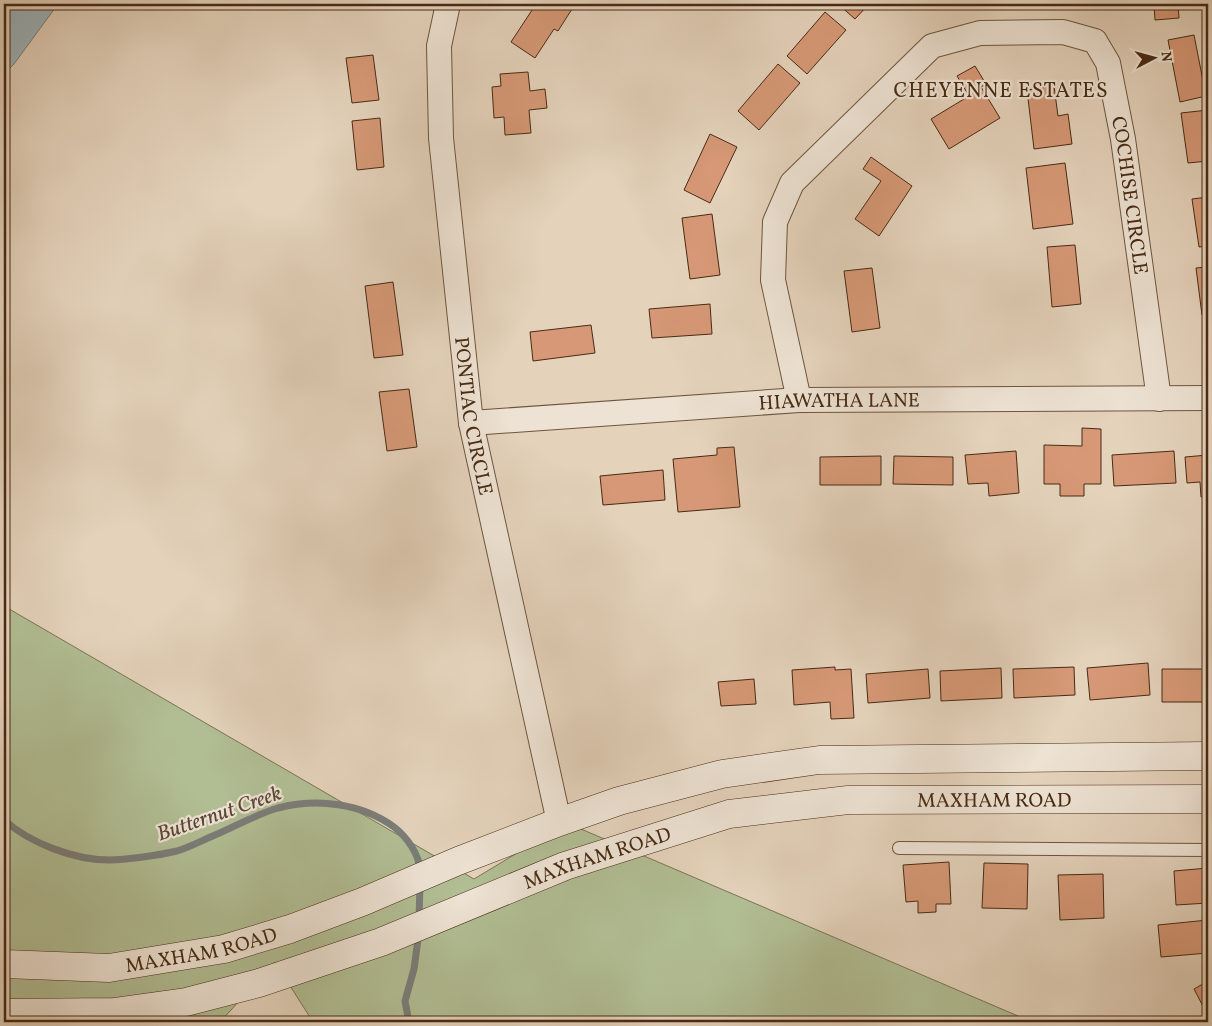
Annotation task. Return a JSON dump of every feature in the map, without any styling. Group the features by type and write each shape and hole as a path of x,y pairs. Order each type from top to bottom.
{"main road":[{"name":"MAXHAM ROAD","path":"4,964 109,968 224,949 290,929 362,902 458,861 559,822 620,801 722,774 819,760 1208,756"},
{"name":"MAXHAM ROAD","path":"4,1013 114,1012 186,1002 259,983 380,942 565,866 729,814 848,800 1208,799"}],"street":[{"name":"PONTIAC CIRCLE","path":"448,4 439,46 441,138 471,423 559,822"},
{"name":"COCHISE CIRCLE","path":"799,400 773,280 774,222 792,183 932,46 980,33 1063,32 1095,41 1108,63 1123,139 1160,399"},
{"name":"HIAWATHA LANE","path":"471,423 799,400 1208,398"}],"lane":[{"path":"899,848 1208,850"}],"green space":[{"path":"4,606 474,879 567,823 1032,1022 313,1022 275,962 220,1022 4,1022"}],"water":[{"path":"4,4 58,4 14,64 4,74"}],"building":[{"path":"536,4 565,4 572,9 558,31 554,29 535,58 511,42"},
{"path":"838,4 869,4 855,19"},
{"path":"1154,4 1178,4 1179,18 1155,20"},
{"path":"825,12 846,30 807,74 787,56"},
{"path":"1194,35 1206,96 1180,102 1168,40"},
{"path":"373,55 379,100 352,103 346,58"},
{"path":"778,64 800,83 759,130 738,111"},
{"path":"975,66 986,84 981,87 1000,118 949,149 931,119 969,96 957,76"},
{"path":"528,72 530,91 545,89 547,108 529,110 531,133 505,135 504,117 494,118 492,87 501,86 500,74"},
{"path":"1054,86 1058,116 1068,114 1072,144 1034,149 1027,90"},
{"path":"1208,110 1208,161 1188,163 1181,113"},
{"path":"380,118 384,167 357,170 352,121"},
{"path":"710,134 737,147 710,203 684,190"},
{"path":"871,157 912,186 879,236 855,219 881,181 863,169"},
{"path":"1065,163 1073,224 1033,229 1026,168"},
{"path":"1208,197 1208,246 1199,247 1192,199"},
{"path":"712,214 720,275 690,279 682,218"},
{"path":"1075,245 1081,304 1052,307 1047,247"},
{"path":"1208,267 1208,315 1202,315 1196,268"},
{"path":"872,268 880,328 852,332 844,271"},
{"path":"393,282 403,355 374,358 365,286"},
{"path":"710,304 712,334 652,338 649,309"},
{"path":"591,325 595,353 533,361 530,332"},
{"path":"409,389 417,447 387,451 379,392"},
{"path":"1082,428 1101,429 1101,484 1084,484 1084,496 1060,496 1060,484 1044,484 1044,445 1082,446"},
{"path":"734,447 740,507 678,512 673,459 717,455 717,448"},
{"path":"1016,451 1019,493 989,496 988,483 968,484 965,455"},
{"path":"1174,451 1176,483 1114,486 1112,455"},
{"path":"1208,455 1208,496 1201,497 1200,482 1187,483 1185,457"},
{"path":"881,456 881,485 820,485 820,457"},
{"path":"894,456 953,457 953,485 893,484"},
{"path":"663,470 665,500 603,505 600,476"},
{"path":"1148,663 1150,695 1090,700 1087,668"},
{"path":"1204,663 1208,663 1208,702 1162,702 1162,669 1204,669"},
{"path":"835,667 835,670 851,669 854,718 831,719 830,702 794,705 792,670"},
{"path":"1074,667 1075,695 1014,698 1013,669"},
{"path":"1001,668 1002,698 941,701 940,671"},
{"path":"928,669 930,698 868,703 866,674"},
{"path":"754,679 756,704 721,706 718,682"},
{"path":"949,862 951,904 936,904 936,912 918,913 918,901 906,902 903,865"},
{"path":"984,863 1028,864 1027,909 982,908"},
{"path":"1208,868 1208,903 1176,905 1174,871"},
{"path":"1103,874 1104,918 1060,920 1058,875"},
{"path":"1208,920 1208,953 1161,957 1158,925"},
{"path":"1208,981 1208,1016 1194,989"}],"waterway":[{"name":"Butternut Creek","path":"4,820 26,836 53,849 81,857 116,860 177,851 278,808 308,803 323,803 367,812 394,827 412,846 418,859 420,871"},
{"name":"Butternut Creek","path":"419,919 420,885"},
{"name":"Butternut Creek","path":"409,1022 405,1001 414,969 419,932"}],"district":[{"name":"CHEYENNE ESTATES","path":"1001,90"}]}
